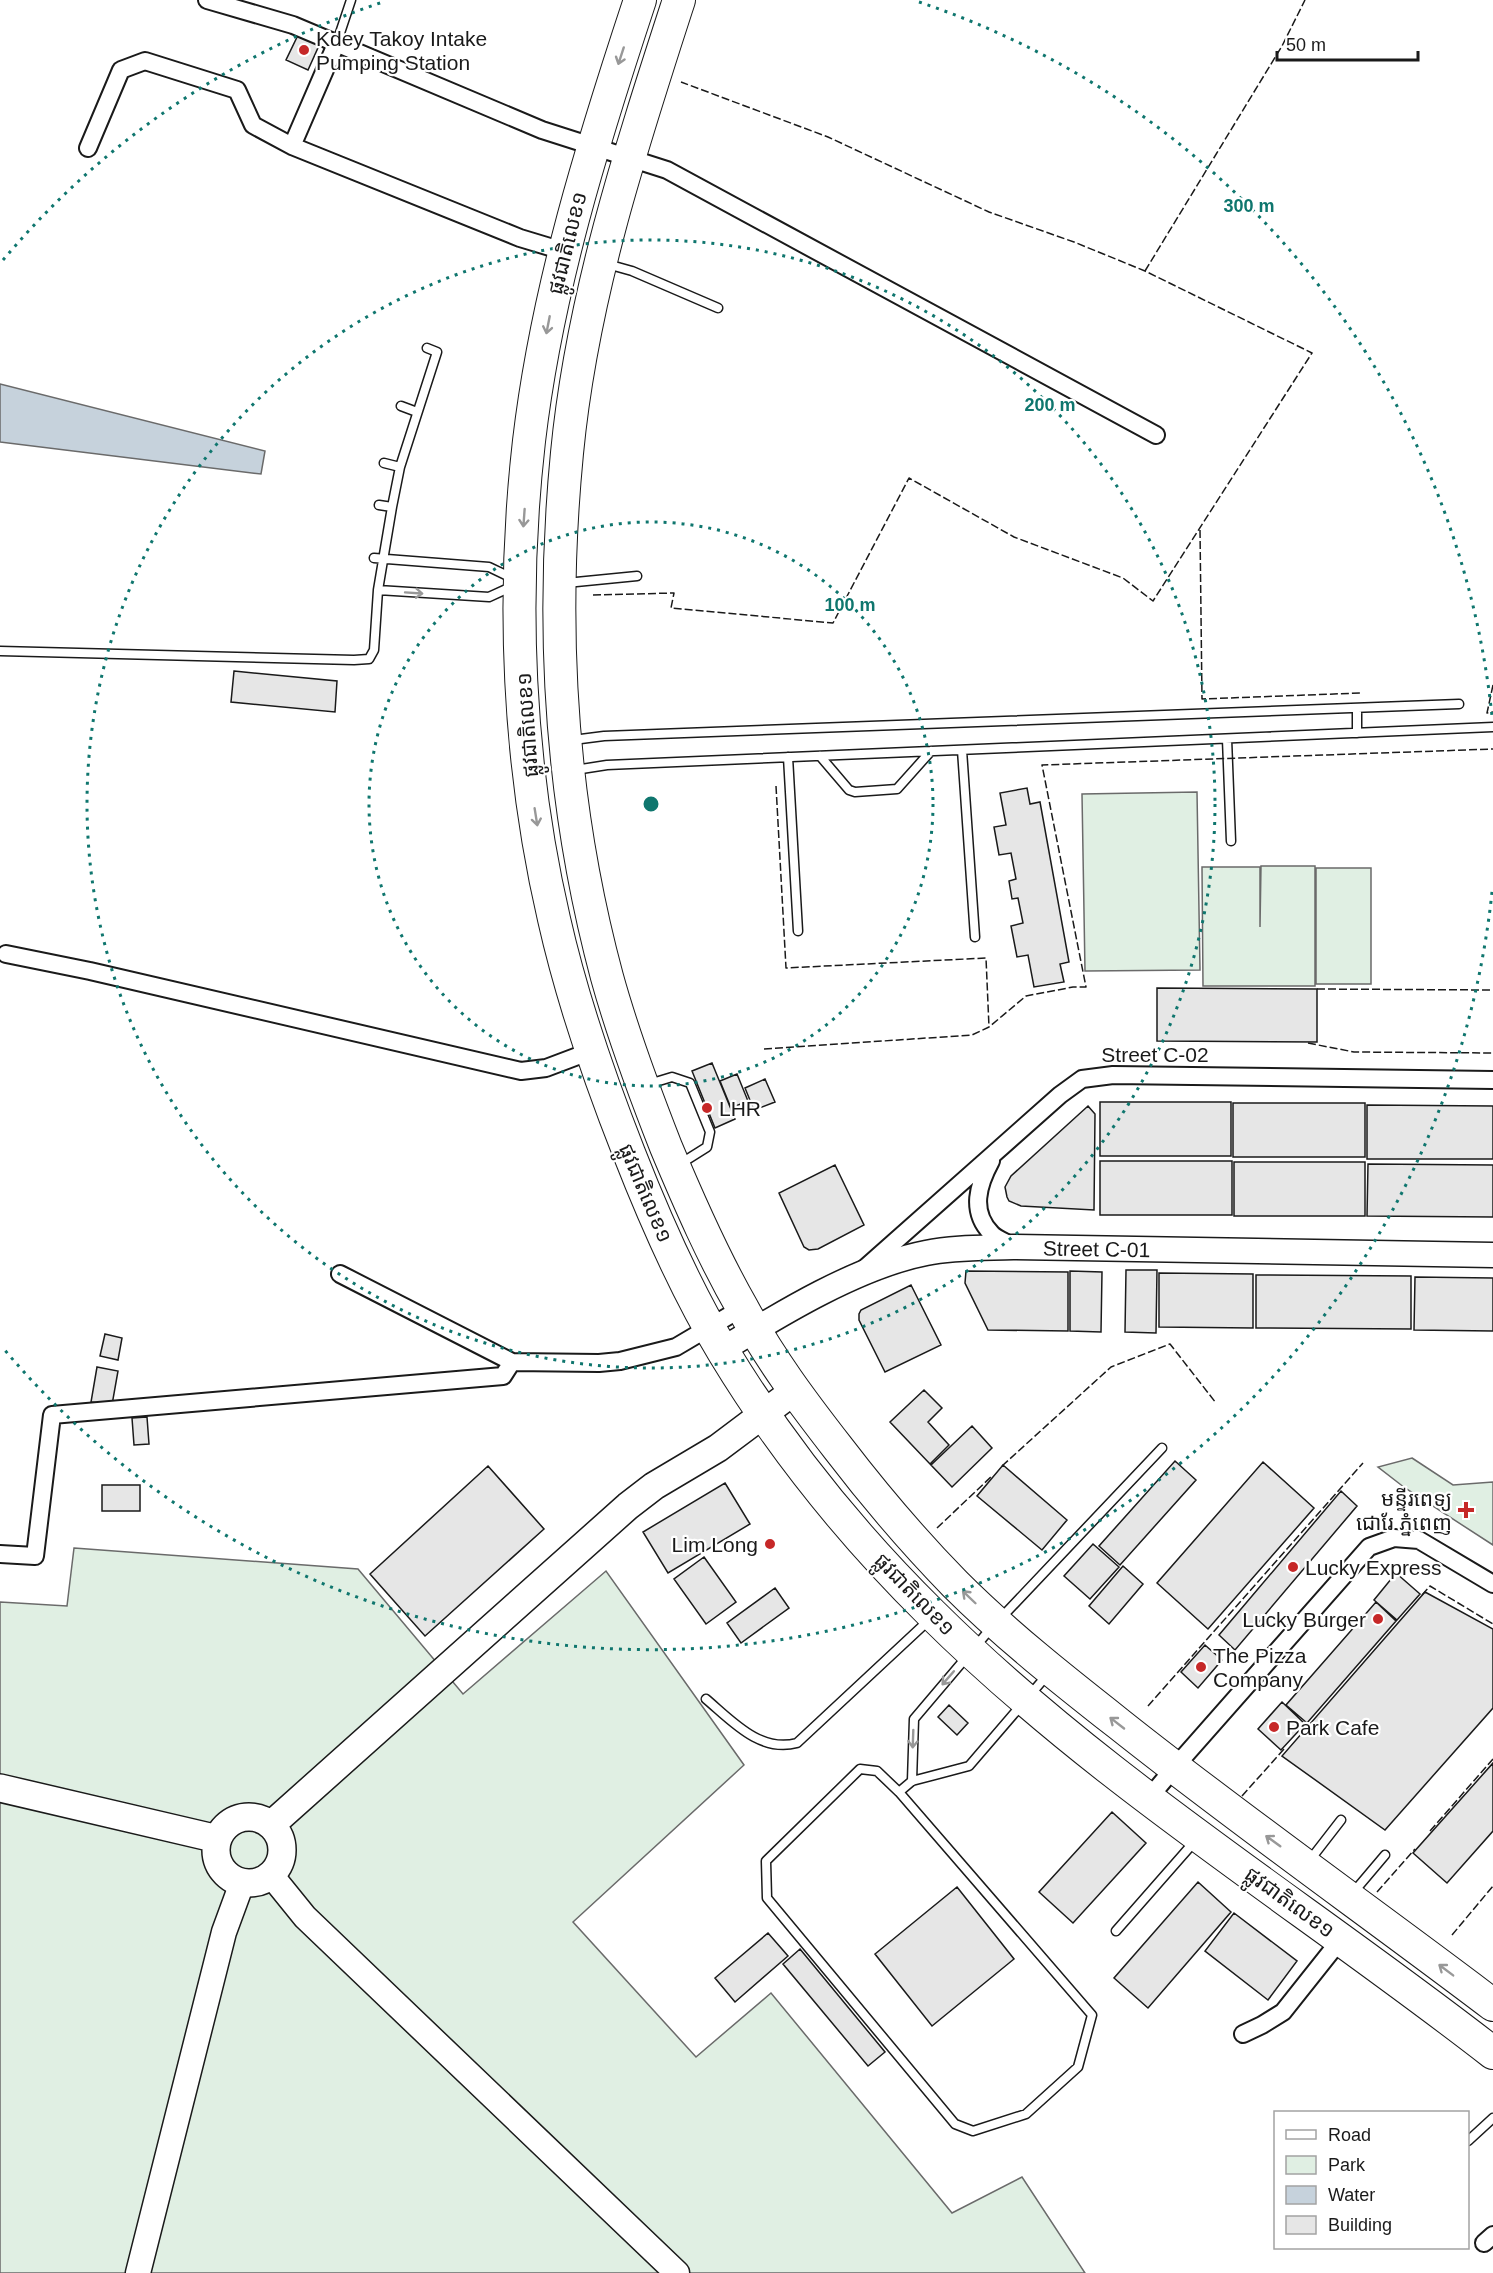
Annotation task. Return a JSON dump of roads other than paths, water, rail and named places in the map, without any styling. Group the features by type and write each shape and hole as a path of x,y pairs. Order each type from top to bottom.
{"highway":[{"name":"ផ្លូវជាតិលេខ១","path":"640,0 592,146 563,251 529,442 540,583 561,690 567,756 591,909 607,977 642,1085 675,1167 708,1242 748,1319 794,1391 875,1496 925,1552 996,1623 1174,1768 1493,2005"},
{"name":"ផ្លូវជាតិលេខ១","path":"679,0 628,157 600,263 580,362 567,449 540,583 524,703 531,783 553,915 591,1051 640,1181 674,1258 716,1339 764,1414 846,1520 934,1616 971,1652 1027,1700 1149,1798 1493,2054"}],"main road":[{"path":"271,1825 627,1506 654,1486 718,1448 794,1391"},
{"path":"0,1788 218,1839"},
{"path":"252,1817 271,1825 282,1847 278,1867 271,1875 253,1883 242,1883 224,1872 216,1853 218,1839 225,1827 242,1818 252,1817"}],"street":[{"path":"207,0 293,26 336,42 542,130 667,170 1156,435"},
{"path":"292,146 336,42"},
{"path":"88,148 121,70 145,61 237,90 253,125 292,146 520,238 563,251"},
{"path":"6,954 90,971 521,1071 546,1068 591,1051"},
{"name":"Street C-02","path":"856,1276 996,1150 1082,1079 1097,1075 1493,1080"},
{"path":"996,1150 980,1180 977,1198 981,1215 992,1234 1013,1247"},
{"name":"Street C-01","path":"716,1339 748,1319 898,1260 925,1253 956,1249 1013,1247 1493,1255"},
{"path":"340,1274 512,1362 599,1364 716,1339"},
{"path":"0,1554 35,1556 52,1415 503,1376 512,1362"},
{"path":"1149,1798 1369,1547 1394,1538 1419,1540 1493,1584"},
{"path":"271,1875 305,1917 677,2273"},
{"path":"138,2273 224,1932 242,1883"},
{"path":"1243,2034 1283,2012 1341,1939"}],"lane":[{"path":"336,42 351,0"},
{"path":"600,263 632,271 718,308"},
{"path":"0,651 369,659 374,650 378,559 400,467 437,352 427,348"},
{"path":"401,406 417,412"},
{"path":"384,463 400,467"},
{"path":"379,505 392,507"},
{"path":"378,559 489,567 540,583"},
{"path":"378,590 489,597 540,583 637,576"},
{"path":"567,756 604,736 1459,704"},
{"path":"1357,708 1357,733"},
{"path":"567,756 607,765 1493,727"},
{"path":"1227,739 1231,841"},
{"path":"962,750 975,937"},
{"path":"820,756 849,790 855,792 897,789 931,751"},
{"path":"788,757 798,931"},
{"path":"642,1085 672,1077 690,1083 710,1132 707,1147 675,1167"},
{"path":"912,1781 914,1719 996,1623 1162,1448"},
{"path":"706,1699 744,1731 769,1744 786,1746 797,1743 934,1616"},
{"path":"899,1792 912,1781 969,1766 1052,1670"},
{"path":"860,1769 877,1771 899,1792 1092,2015 1078,2067 1026,2114 973,2131 955,2124 767,1898 766,1861 860,1769"},
{"path":"1306,1865 1341,1820"},
{"path":"1116,1931 1200,1836"},
{"path":"1349,1897 1385,1855"},
{"path":"1469,2139 1493,2118"}],"water":[{"path":"0,384 265,451 261,474 0,442"}],"place":[{"name":"Kdey Takoy Intake Pumping Station","path":"304,50"},
{"name":"LHR","path":"707,1108"},
{"name":"មន្ទីរពេទ្យ ជោរែ ភ្នំពេញ","path":"1466,1510"},
{"name":"Lim Long","path":"770,1544"},
{"name":"Lucky Express","path":"1293,1567"},
{"name":"Lucky Burger","path":"1378,1619"},
{"name":"The Pizza Company","path":"1201,1667"},
{"name":"Park Cafe","path":"1274,1727"}]}
